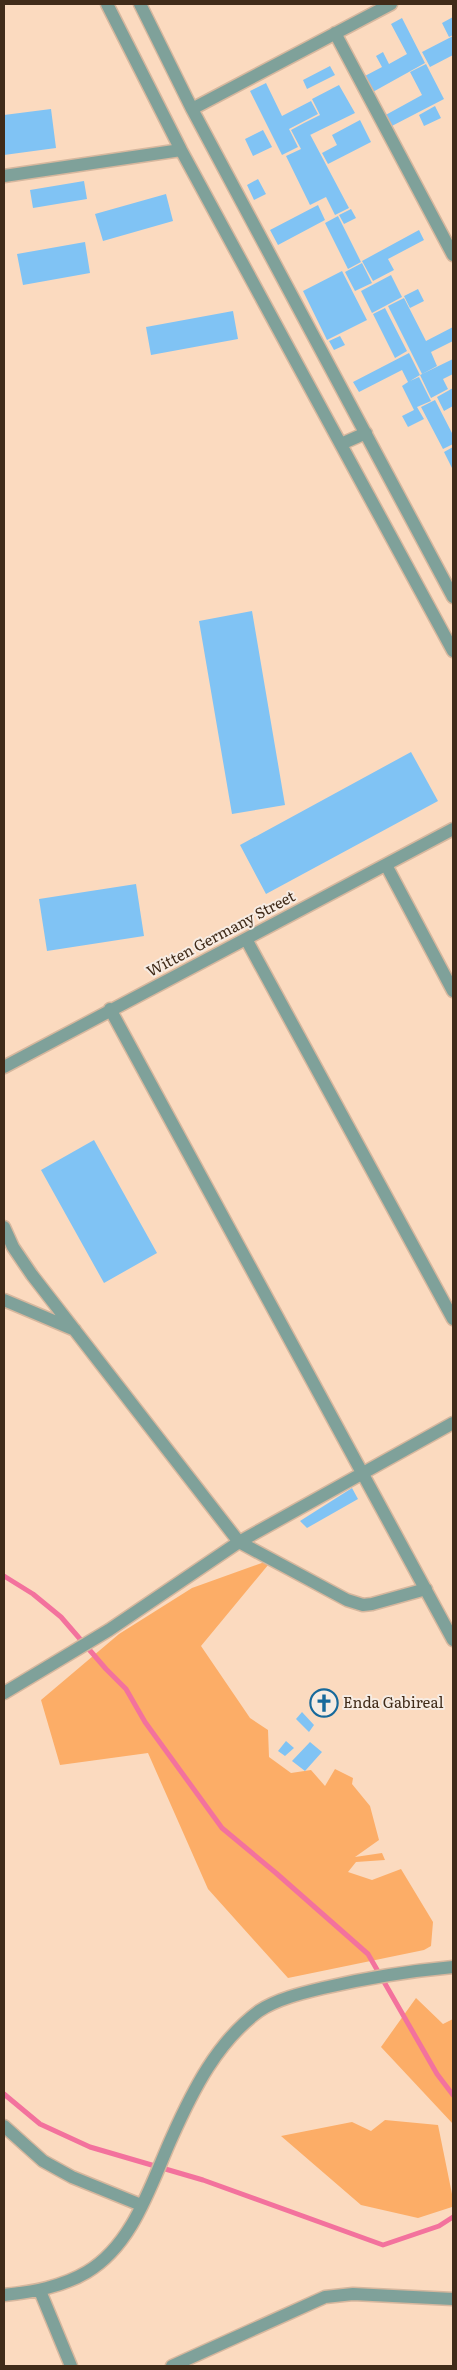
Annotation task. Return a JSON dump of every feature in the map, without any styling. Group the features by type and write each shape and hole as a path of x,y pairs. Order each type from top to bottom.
{"street":[{"path":"107,4 181,150 453,651"},
{"path":"140,4 192,109 453,597"},
{"path":"192,109 391,4"},
{"path":"334,34 453,255"},
{"path":"4,176 181,150"},
{"path":"340,444 366,433"},
{"name":"Witten Germany Street","path":"4,1067 110,1009 453,829"},
{"path":"386,865 453,991"},
{"path":"246,939 453,1319"},
{"path":"110,1009 453,1640"},
{"path":"4,1227 13,1247 32,1275 239,1542 348,1600 362,1605 426,1589"},
{"path":"4,1300 76,1331"},
{"path":"4,1692 109,1630 239,1542 453,1423"},
{"path":"4,2295 40,2291 86,2272 106,2257 120,2243 151,2186 171,2138 197,2084 228,2040 245,2022 261,2010 296,1995 364,1978 453,1967"},
{"path":"4,2126 43,2161 72,2177 141,2205"},
{"path":"40,2291 71,2366"},
{"path":"172,2366 326,2297 353,2294 453,2299"}],"shaded area":[{"path":"273,1559 201,1646 250,1718 268,1730 269,1757 291,1773 311,1770 325,1786 335,1769 353,1778 352,1784 370,1806 379,1840 355,1857 382,1853 385,1860 356,1862 348,1872 372,1880 401,1869 433,1922 431,1946 424,1950 288,1978 208,1889 148,1753 60,1765 41,1700 119,1634 192,1588"},
{"path":"416,1998 443,2024 453,2019 453,2124 381,2047"},
{"path":"385,2120 438,2125 452,2194 452,2207 418,2218 361,2205 281,2136 352,2122 371,2131"}],"building":[{"path":"453,17 453,35 449,37 442,23"},
{"path":"402,18 425,63 371,93 363,77 382,67 376,56 383,52 389,64 407,54 391,24"},
{"path":"453,36 453,55 430,67 422,52"},
{"path":"426,64 444,99 388,128 382,117 422,95 410,72"},
{"path":"330,66 335,75 307,89 303,80"},
{"path":"266,83 282,116 311,101 318,114 289,129 298,147 282,155 250,91"},
{"path":"339,85 355,113 310,135 304,123 320,115 312,99"},
{"path":"435,106 441,118 424,126 419,115"},
{"path":"51,109 56,148 4,155 4,115"},
{"path":"360,120 371,142 328,164 322,153 337,145 332,135"},
{"path":"304,123 349,208 335,215 326,197 310,205 286,156 301,149 291,130"},
{"path":"263,130 272,147 253,156 245,139"},
{"path":"258,179 266,194 254,200 247,185"},
{"path":"84,181 87,199 33,208 30,190"},
{"path":"166,194 173,221 103,241 95,214"},
{"path":"318,205 325,220 278,245 270,230"},
{"path":"351,209 356,218 344,224 339,215"},
{"path":"338,216 361,262 348,269 325,223"},
{"path":"419,230 424,240 388,259 394,270 373,281 362,261"},
{"path":"85,242 90,273 23,285 17,254"},
{"path":"362,263 372,283 355,291 345,272"},
{"path":"342,271 367,320 327,340 303,291"},
{"path":"391,275 402,297 372,313 361,291"},
{"path":"418,289 424,301 410,308 404,296"},
{"path":"404,298 426,341 453,327 453,341 431,352 437,366 422,374 388,306"},
{"path":"385,308 407,351 395,358 373,314"},
{"path":"233,311 238,339 151,355 146,327"},
{"path":"340,336 345,345 334,350 329,341"},
{"path":"409,353 420,375 410,381 419,377 431,401 417,407 424,419 408,427 402,416 414,410 402,386 408,382 402,370 359,392 353,382"},
{"path":"453,359 453,374 443,379 448,389 431,398 420,375"},
{"path":"453,388 453,406 444,411 437,397"},
{"path":"435,400 453,435 453,444 443,449 421,407"},
{"path":"453,447 453,470 444,452"},
{"path":"252,611 285,805 232,814 199,621"},
{"path":"411,752 438,801 266,894 240,845"},
{"path":"136,884 144,936 47,951 39,899"},
{"path":"94,1140 157,1253 104,1283 41,1170"},
{"path":"352,1488 358,1499 307,1528 300,1521"},
{"name":"Enda Gabireal","path":"316,1693 333,1693 330,1713 315,1712"},
{"path":"302,1712 314,1725 309,1732 296,1719"},
{"path":"286,1741 294,1748 285,1756 278,1751"},
{"path":"310,1742 322,1752 305,1771 292,1761"}],"waterway":[{"path":"4,1576 33,1594 61,1617 126,1689 145,1722 222,1828 368,1954 437,2074 453,2095"},
{"path":"4,2094 40,2124 90,2147 203,2180 383,2245 439,2226 453,2217"}],"place":[{"name":"Enda Gabireal","path":"324,1703"}]}
